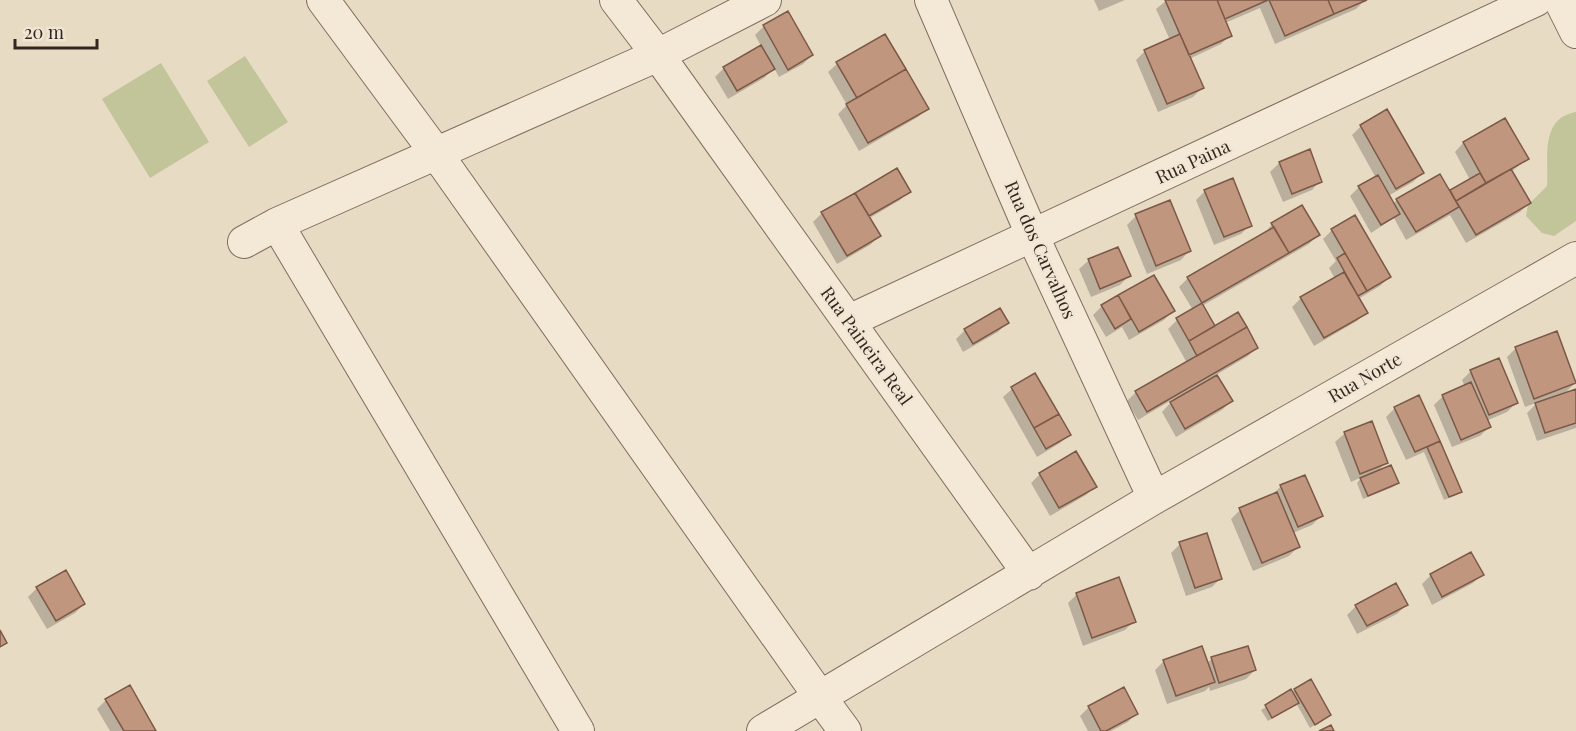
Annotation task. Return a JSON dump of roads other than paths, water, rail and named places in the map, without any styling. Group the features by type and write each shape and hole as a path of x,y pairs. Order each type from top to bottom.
{"street":[{"path":"323,0 436,153 845,731"},
{"name":"Rua Paineira Real","path":"616,0 658,55 1029,574"},
{"path":"244,243 277,224 658,55 765,0"},
{"name":"Rua dos Carvalhos","path":"931,0 1033,237 1154,498"},
{"name":"Rua Paina","path":"849,321 1536,0"},
{"path":"1560,0 1576,32"},
{"path":"277,224 570,729"},
{"name":"Rua Norte","path":"1154,498 1576,258"},
{"path":"763,731 1154,498"}]}
